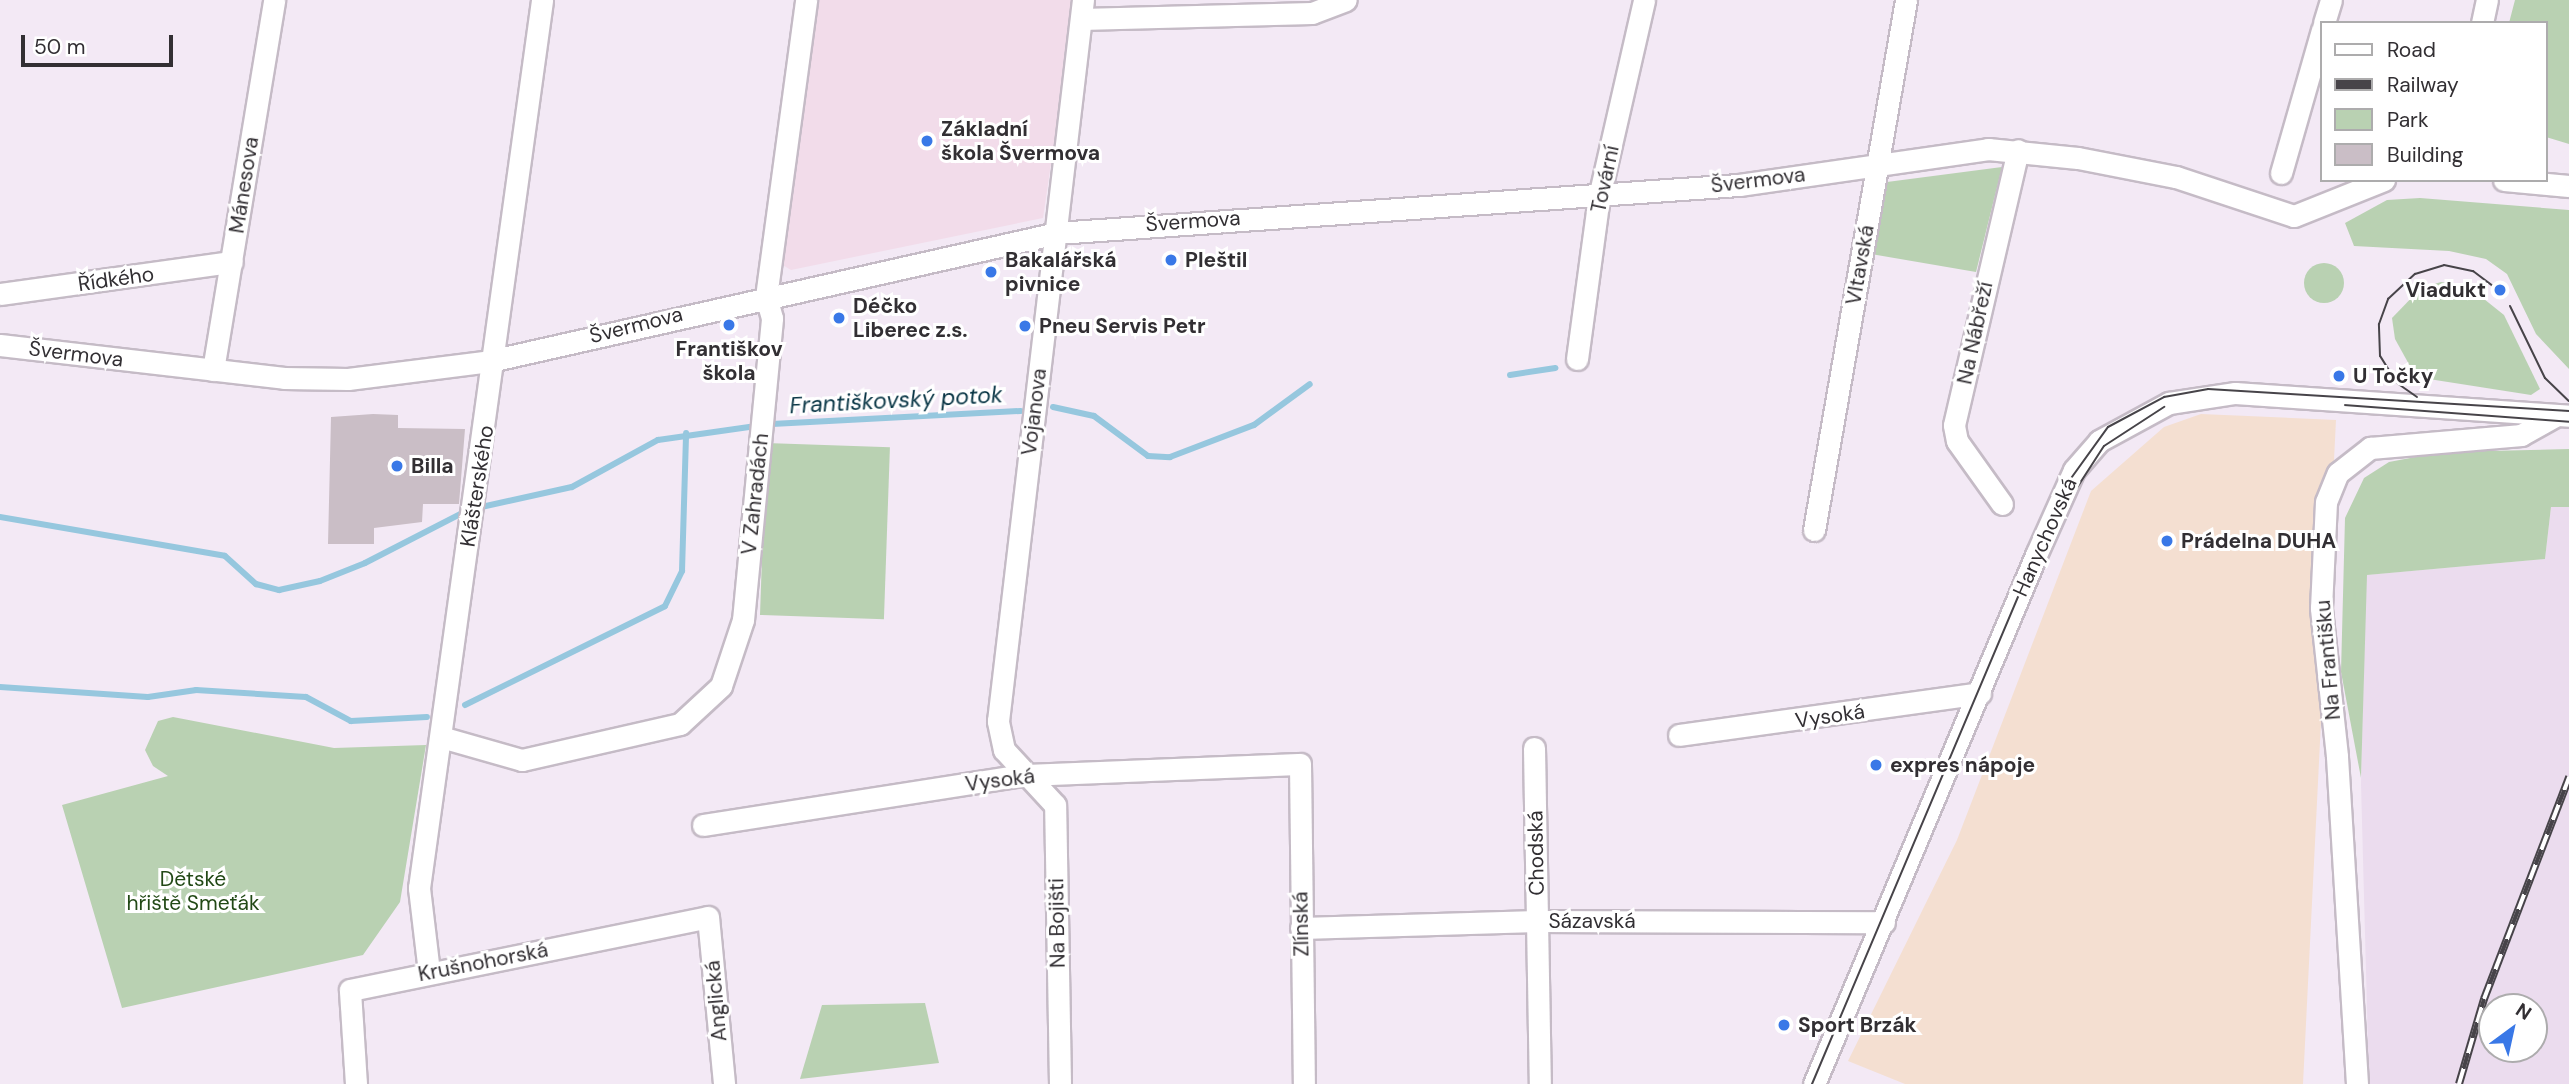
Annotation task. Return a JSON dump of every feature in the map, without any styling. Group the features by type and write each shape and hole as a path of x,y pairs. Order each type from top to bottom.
{"street":[{"name":"Mánesova","path":"213,370 274,0"},
{"name":"Klášterského","path":"429,972 419,888 492,385 490,361 542,0"},
{"name":"V Zahradách","path":"441,737 522,760 680,724 721,686 743,621 772,317 766,297 806,0"},
{"path":"1082,10 1312,13 1346,0"},
{"name":"Tovární","path":"1577,359 1599,197 1644,0"},
{"name":"Vltavská","path":"1814,530 1906,0"},
{"path":"2325,21 2331,0"},
{"path":"2482,21 2487,0"},
{"name":"Vojanova","path":"1024,775 1004,750 998,721 1082,10"},
{"path":"2281,173 2320,37"},
{"name":"Švermova","path":"0,345 213,370 348,379 490,361 1057,233 1200,219 1599,197 1739,185 1954,152 2018,150 2176,177 2294,216 2379,182"},
{"name":"Na Nábřeží","path":"2002,504 1957,441 1954,425 2018,150"},
{"path":"2526,182 2569,186"},
{"name":"Řídkého","path":"0,293 232,262"},
{"name":"Hanychovská","path":"1814,1084 2074,470 2099,441 2146,412 2202,394 2235,393 2563,415"},
{"name":"Na Františku","path":"2357,1084 2337,756 2321,608 2326,502 2338,473 2370,448 2521,435 2563,415"},
{"name":"Vysoká","path":"1679,735 1980,692"},
{"name":"Chodská","path":"1534,748 1540,1084"},
{"name":"Vysoká","path":"703,825 1024,775 1300,764"},
{"name":"Zlínská","path":"1300,764 1304,1084"},
{"name":"Na Bojišti","path":"1024,775 1055,805 1060,1084"},
{"name":"Krušnohorská","path":"356,1084 350,990 708,917"},
{"name":"Anglická","path":"708,917 724,1084"},
{"name":"Sázavská","path":"1301,928 1537,921 1884,922"}],"shaded area":[{"name":"Základní škola Švermova","path":"817,0 1075,0 1043,218 791,270 781,264"},
{"path":"2201,414 2336,420 2303,1084 1905,1084 1848,1061 1957,840 2091,491 2164,427"},
{"path":"2551,507 2569,507 2569,1084 2369,1084 2361,784 2366,575 2545,559"}],"green space":[{"path":"2515,0 2569,0 2569,144 2548,138 2548,21 2510,21"},
{"path":"2002,167 1976,272 1871,254 1887,182"},
{"path":"2420,198 2569,210 2569,369 2536,334 2507,274 2486,259 2449,251 2354,246 2345,223 2387,200"},
{"path":"2324,263 2332,264 2338,269 2343,275 2343,291 2338,297 2332,302 2324,303 2316,302 2310,297 2305,291 2304,283 2305,275 2310,269 2316,264"},
{"path":"2441,282 2469,287 2504,315 2540,389 2531,395 2416,377 2395,339 2392,318 2421,288"},
{"path":"766,443 890,447 884,619 760,615"},
{"path":"2569,449 2569,507 2551,507 2545,559 2367,575 2361,778 2341,672 2345,518 2364,478 2389,462 2442,452"},
{"name":"Dětské hřiště Smeťák","path":"173,717 334,748 426,745 400,902 363,955 122,1008 62,805 168,776 153,766 145,750 158,721"},
{"path":"925,1003 939,1063 800,1079 822,1005"}],"building":[{"name":"Billa","path":"398,415 398,428 465,429 459,504 423,504 422,522 374,528 374,544 328,544 331,417"}],"waterway":[{"name":"Františkovský potok","path":"1510,375 1555,368"},
{"name":"Františkovský potok","path":"1053,407 1094,416 1148,456 1170,457 1254,425 1310,384"},
{"name":"Františkovský potok","path":"772,424 1021,411"},
{"name":"Františkovský potok","path":"477,508 572,487 658,440 749,427"},
{"path":"465,705 665,606 682,571 686,433"},
{"name":"Františkovský potok","path":"0,517 225,556 256,584 279,590 320,581 365,563 466,511"},
{"path":"0,687 148,697 196,690 306,697 351,721 427,717"}],"tram line":[{"path":"2417,397 2397,383 2380,356 2379,324 2388,299 2415,274 2444,265 2473,271 2503,294"},
{"path":"2510,306 2545,378 2569,401"},
{"path":"1812,1084 2064,488 2108,427 2164,397 2208,389 2569,411"},
{"path":"2345,405 2569,422"},
{"path":"2069,500 2104,446 2164,407"}],"railway":[{"path":"2459,1084 2484,999 2569,777"}],"place":[{"name":"Základní škola Švermova","path":"927,141"},
{"name":"Pleštil","path":"1171,260"},
{"name":"Bakalářská pivnice","path":"991,272"},
{"name":"Viadukt","path":"2500,290"},
{"name":"Déčko Liberec z.s.","path":"839,318"},
{"name":"Františkov škola","path":"729,325"},
{"name":"Pneu Servis Petr","path":"1025,326"},
{"name":"U Točky","path":"2339,376"},
{"name":"Billa","path":"397,466"},
{"name":"Prádelna DUHA","path":"2167,541"},
{"name":"expres nápoje","path":"1876,765"},
{"name":"Sport Brzák","path":"1784,1025"}]}
